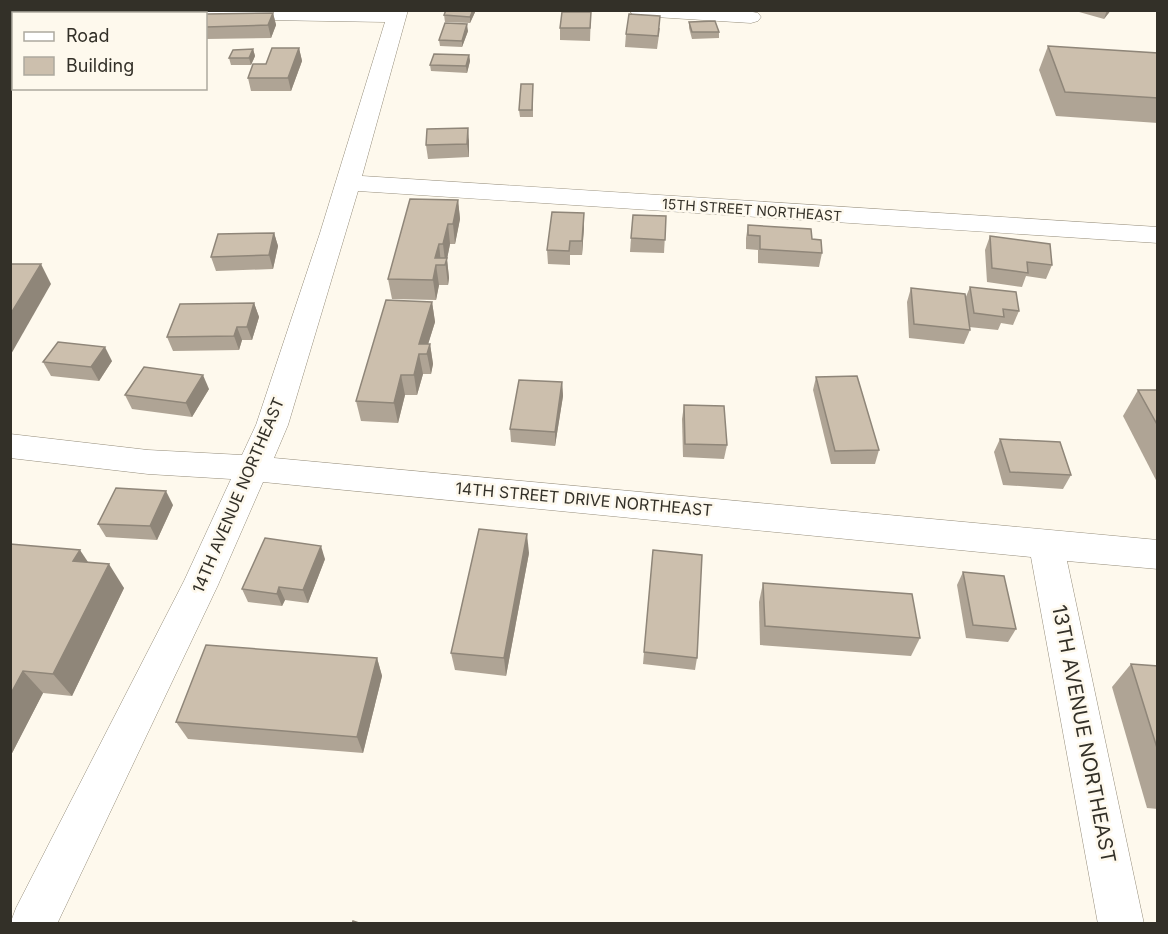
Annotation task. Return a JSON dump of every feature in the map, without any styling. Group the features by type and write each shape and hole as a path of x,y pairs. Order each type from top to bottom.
{"street":[{"path":"639,10 751,17"},
{"path":"207,13 397,13"},
{"name":"14TH AVENUE NORTHEAST","path":"32,924 200,585 272,425 348,184 397,13"},
{"name":"15TH STREET NORTHEAST","path":"348,184 374,183 392,187 502,195 1158,235"},
{"name":"14TH STREET DRIVE NORTHEAST","path":"10,446 148,462 252,468 1158,555"},
{"name":"13TH AVENUE NORTHEAST","path":"1046,544 1121,924"}],"building":[{"path":"446,10 473,10 470,17 444,15"},
{"path":"562,12 591,12 590,28 560,28"},
{"path":"273,13 268,25 207,27 207,14"},
{"path":"629,14 660,16 658,36 626,34"},
{"path":"715,21 719,32 692,32 689,22"},
{"path":"445,23 467,24 462,41 439,40"},
{"path":"1048,46 1158,53 1158,98 1065,92"},
{"path":"272,48 299,48 288,78 248,78 253,64 266,64"},
{"path":"253,49 249,58 229,58 233,50"},
{"path":"434,54 469,55 466,66 430,65"},
{"path":"521,84 533,84 532,110 519,110"},
{"path":"468,128 467,144 426,145 427,129"},
{"path":"410,199 458,200 453,224 448,224 443,244 439,244 435,258 447,258 445,265 436,265 433,280 388,279"},
{"path":"552,212 584,213 582,241 570,241 569,251 547,250"},
{"path":"633,215 666,216 665,240 631,238"},
{"path":"748,225 811,229 812,239 821,240 822,253 760,249 760,236 748,235"},
{"path":"274,233 269,255 211,257 218,234"},
{"path":"990,236 1050,244 1052,265 1027,262 1028,273 992,268"},
{"path":"10,264 41,264 10,315"},
{"path":"970,287 1016,292 1019,311 1003,309 1004,317 974,313"},
{"path":"911,288 965,294 970,330 914,324"},
{"path":"386,300 432,302 419,344 430,344 427,354 419,354 414,375 401,375 394,403 356,401"},
{"path":"254,303 247,327 237,327 234,336 167,337 180,304"},
{"path":"58,342 105,347 91,367 43,362"},
{"path":"144,367 203,375 186,403 125,395"},
{"path":"857,376 879,450 835,451 816,377"},
{"path":"519,380 562,382 555,432 510,429"},
{"path":"1138,390 1158,390 1158,426"},
{"path":"684,405 724,406 727,445 685,444"},
{"path":"1000,439 1060,442 1071,475 1010,472"},
{"path":"116,488 166,491 150,526 98,524"},
{"path":"479,529 527,534 504,658 451,653"},
{"path":"265,538 321,546 303,590 279,587 277,594 242,589"},
{"path":"10,544 80,550 73,561 109,564 53,674 23,671 10,695"},
{"path":"653,550 702,555 697,658 644,652"},
{"path":"963,572 1004,576 1016,629 973,625"},
{"path":"763,583 912,594 920,638 765,626"},
{"path":"206,645 377,658 357,737 176,722"},
{"path":"1131,664 1158,666 1158,751"}]}
